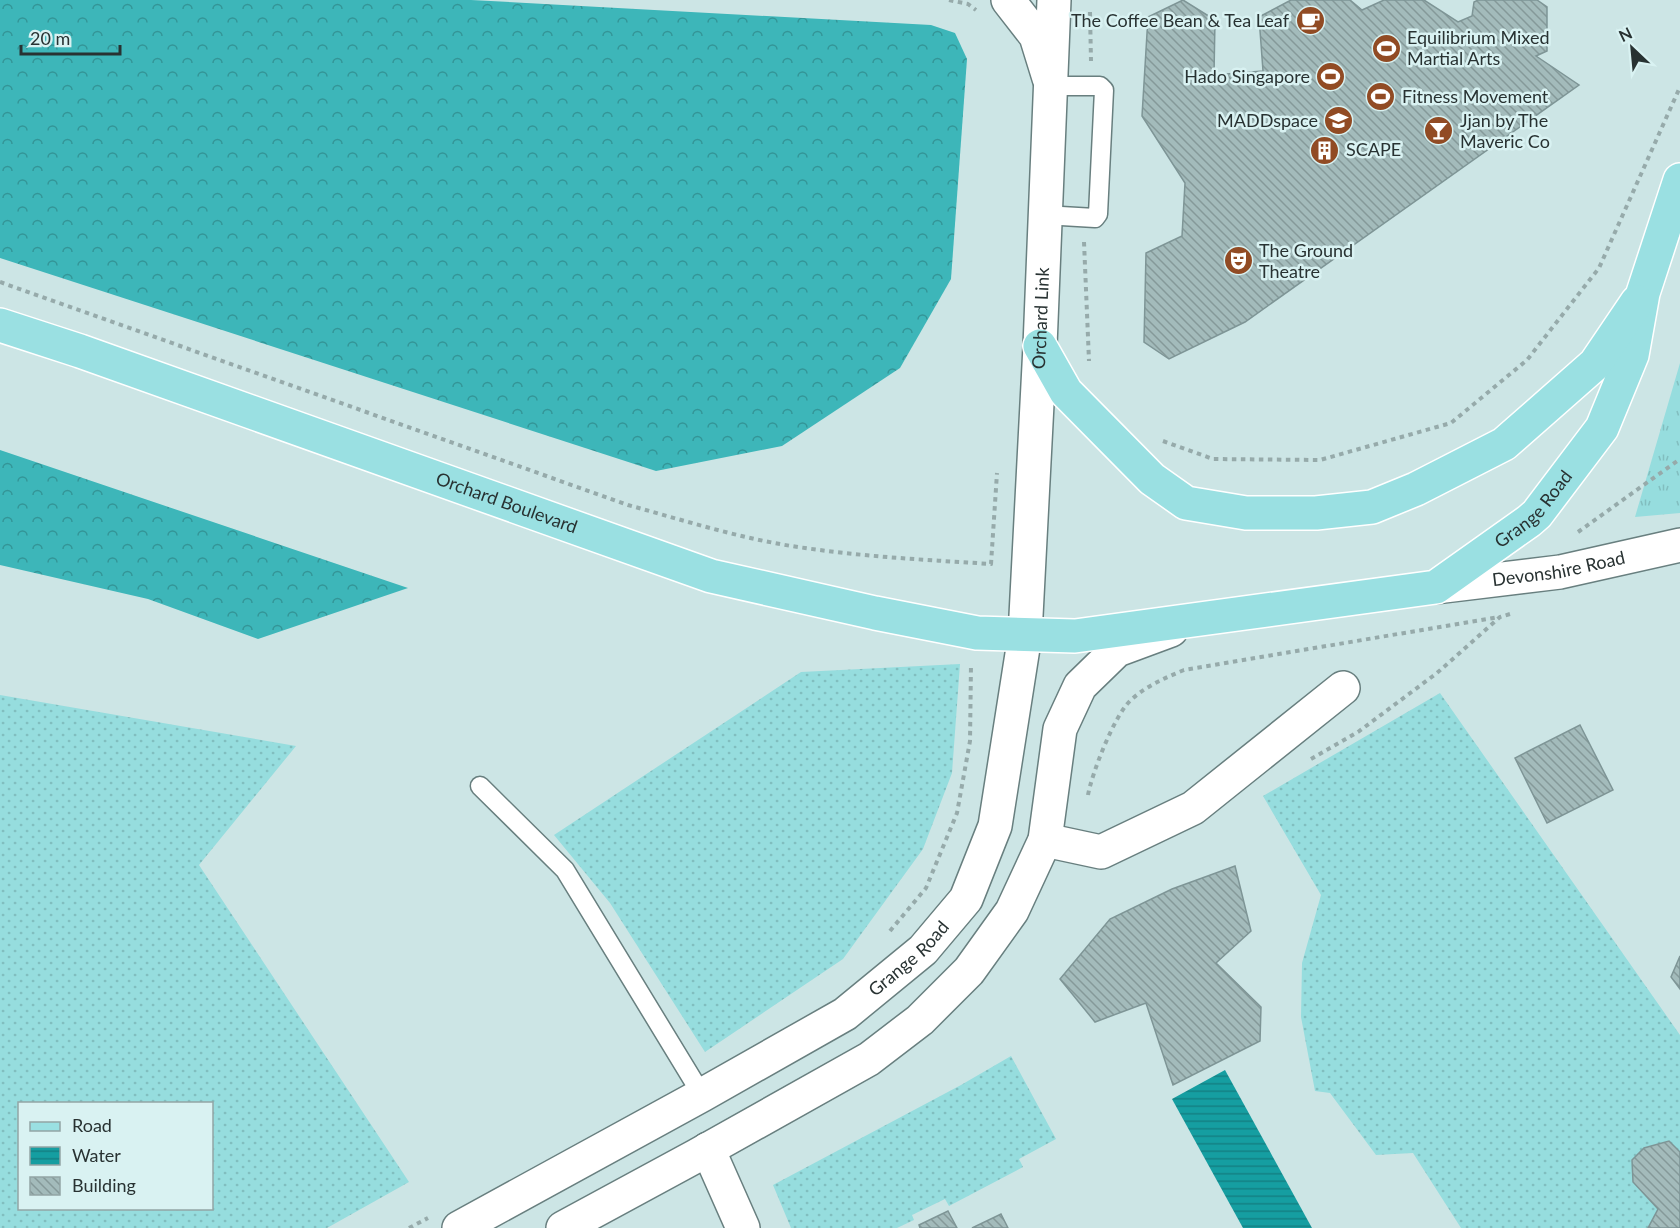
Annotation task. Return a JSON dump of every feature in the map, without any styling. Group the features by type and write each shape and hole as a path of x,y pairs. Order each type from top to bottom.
{"main road":[{"name":"Orchard Link","path":"1025,635 1052,86 1054,0"},
{"path":"995,8 1036,36 1052,86"},
{"name":"Grange Road","path":"459,1228 845,1014 923,950 966,899 995,826 1025,635 1075,636 1436,587 1537,514 1602,428 1632,355 1642,293 1680,180"},
{"path":"1040,346 1066,392 1152,479 1186,503 1246,513 1316,513 1372,507 1416,489 1504,444 1595,364 1642,293"},
{"name":"Orchard Boulevard","path":"0,325 80,351 711,576 874,613 977,633 1025,635"},
{"name":"Devonshire Road","path":"1436,587 1560,572 1680,545"},
{"name":"Grange Road","path":"563,1228 868,1059 920,1020 969,971 1012,911 1045,840 1060,729 1080,686 1117,650 1195,621"},
{"path":"1045,840 1101,852 1193,807 1343,688"},
{"path":"708,1149 743,1228"}],"lane":[{"path":"1044,214 1095,218 1098,214 1104,90 1100,86 1052,86"},
{"path":"480,786 566,870 702,1095"}],"path":[{"path":"949,0 995,8"},
{"path":"1158,439 1213,459 1320,460 1451,423 1527,360 1599,268 1680,87"},
{"path":"0,282 628,505 728,533 804,548 899,558 991,564 997,470"},
{"path":"1572,536 1680,459"},
{"path":"1078,847 1089,785 1109,734 1129,700 1154,682 1184,670 1500,617 1521,611"},
{"path":"1301,765 1367,725 1437,673 1500,617"},
{"path":"884,938 926,888 957,813 970,741 971,663"}],"green space":[{"path":"0,0 471,0 931,25 955,33 967,59 951,279 900,368 782,446 656,471 0,258"},
{"path":"1680,363 1680,513 1635,517"},
{"path":"0,450 408,588 258,639 148,599 0,565"},
{"path":"960,664 952,773 923,849 843,959 705,1052 610,903 554,835 801,672"},
{"path":"1440,693 1680,1035 1680,1228 1461,1228 1413,1153 1376,1155 1330,1093 1315,1091 1301,1017 1302,963 1321,895 1263,796"},
{"path":"0,695 296,746 199,865 409,1182 327,1228 0,1228"},
{"path":"1011,1056 1056,1139 1019,1159 1023,1167 949,1206 945,1199 912,1215 914,1220 897,1228 791,1228 773,1185"}],"water":[{"path":"1225,1070 1312,1228 1243,1228 1172,1099"}],"building":[{"name":"SCAPE","path":"1183,0 1215,20 1214,75 1263,71 1259,17 1291,0 1350,0 1362,10 1384,0 1424,0 1458,22 1472,16 1474,2 1478,0 1537,0 1547,7 1547,51 1536,56 1579,85 1245,322 1169,359 1144,342 1146,253 1182,236 1185,183 1142,116 1148,17"},
{"path":"1580,725 1613,790 1547,823 1515,758"},
{"path":"1235,866 1251,931 1216,963 1261,1007 1260,1041 1173,1085 1146,1003 1095,1022 1060,979 1110,919 1172,889"},
{"path":"1680,956 1680,989 1671,977"},
{"path":"1669,1141 1680,1152 1680,1228 1648,1228 1658,1209 1633,1182 1632,1160 1644,1148"},
{"path":"948,1211 957,1228 920,1228 919,1225"},
{"path":"1001,1214 1008,1228 972,1228"}],"place":[{"name":"The Coffee Bean & Tea Leaf","path":"1310,21"},
{"name":"Equilibrium Mixed Martial Arts","path":"1386,48"},
{"name":"Hado Singapore","path":"1331,77"},
{"name":"Fitness Movement","path":"1381,97"},
{"name":"MADDspace","path":"1339,121"},
{"name":"Jjan by The Maveric Co","path":"1439,131"},
{"name":"SCAPE","path":"1325,150"},
{"name":"The Ground Theatre","path":"1238,261"}]}
